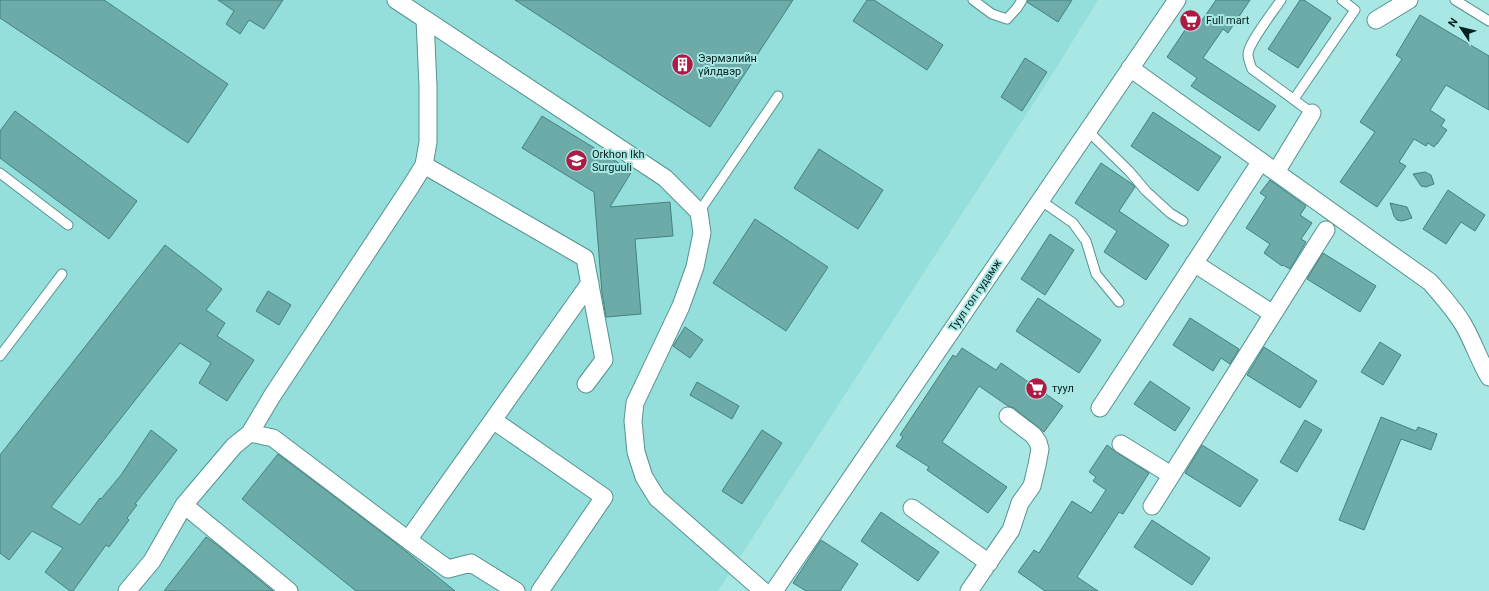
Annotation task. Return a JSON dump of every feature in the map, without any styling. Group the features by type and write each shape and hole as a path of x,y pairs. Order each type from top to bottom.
{"street":[{"path":"396,0 665,178 698,212 702,233 695,267 681,306 635,403 633,421 636,452 644,477 657,498 763,591"},
{"name":"Туул гол гудамж","path":"774,591 1177,0"},
{"path":"1376,20 1409,0"},
{"path":"127,591 152,560 184,504 234,446 250,432 272,396 424,165 428,142 428,86 425,19"},
{"path":"1130,68 1430,282 1450,304 1463,324 1478,358 1489,377"},
{"path":"1276,172 1312,113"},
{"path":"1100,408 1261,161"},
{"path":"424,165 585,258 604,360 586,384"},
{"path":"1152,506 1326,230"},
{"path":"1194,263 1273,314"},
{"path":"408,540 590,283"},
{"path":"969,591 1011,530 1020,503 1032,486 1040,449 1038,442 1034,435 1008,416"},
{"path":"493,420 604,497 540,591"},
{"path":"250,432 274,438 408,540 448,568 471,563 516,591"},
{"path":"1121,444 1171,475"},
{"path":"184,504 289,591"},
{"path":"912,508 988,563"}],"lane":[{"path":"973,0 992,14 1007,19 1022,0"},
{"path":"1281,0 1252,43 1248,53 1249,61 1252,69 1312,113"},
{"path":"1294,99 1355,10 1342,0"},
{"path":"1455,0 1489,21"},
{"path":"698,212 778,96"},
{"path":"1088,131 1129,170 1146,191 1170,213 1183,221"},
{"path":"0,174 68,225"},
{"path":"1040,200 1073,223 1086,241 1096,274 1119,302"},
{"path":"0,356 62,274"}],"shaded area":[{"path":"0,0 1098,0 1055,70 718,591 0,591"}],"building":[{"path":"0,0 104,0 228,84 188,143 0,18"},
{"path":"218,0 283,0 264,29 249,20 240,34 226,24 234,11"},
{"name":"Ээрмэлийн үйлдвэр","path":"515,0 793,0 710,127"},
{"path":"867,0 874,0 943,45 927,70 853,21"},
{"path":"1028,0 1072,0 1058,22 1027,2"},
{"path":"1216,0 1250,0 1228,33 1223,29 1203,58 1276,106 1259,131 1191,86 1197,78 1167,57 1189,24 1196,29"},
{"path":"1300,0 1304,0 1331,18 1298,68 1268,49"},
{"path":"1420,15 1489,56 1489,110 1446,85 1430,110 1445,120 1441,126 1447,130 1434,147 1428,143 1426,146 1414,139 1399,162 1406,166 1377,207 1340,182 1375,132 1360,122 1402,59 1396,55"},
{"path":"1025,58 1047,72 1022,111 1001,97"},
{"path":"15,111 137,201 109,239 0,158 0,131"},
{"path":"1153,112 1221,157 1198,191 1131,146"},
{"path":"542,116 632,171 610,207 670,202 673,236 635,239 641,314 606,317 602,293 594,192 522,148"},
{"path":"819,149 883,190 858,229 794,188"},
{"path":"1101,163 1135,187 1119,211 1169,245 1146,280 1104,252 1117,231 1075,203"},
{"path":"1425,172 1431,175 1434,184 1426,187 1421,186 1413,174"},
{"path":"1270,180 1306,206 1300,215 1312,223 1301,239 1306,242 1290,269 1283,265 1282,266 1264,253 1270,244 1246,228 1266,197 1260,193"},
{"path":"1448,190 1485,215 1475,231 1461,222 1446,244 1423,229"},
{"path":"1390,203 1407,207 1412,218 1402,221 1397,220 1394,216"},
{"path":"755,219 828,267 786,331 713,283"},
{"path":"1050,234 1074,250 1045,295 1021,279"},
{"path":"165,245 222,289 206,310 225,323 217,336 254,360 227,401 199,383 211,363 180,343 51,507 80,525 100,498 101,499 121,475 151,430 177,450 135,504 137,505 127,518 129,520 109,547 106,545 73,591 70,591 45,572 63,548 32,531 9,560 0,553 0,455"},
{"path":"1323,253 1376,286 1360,312 1307,279"},
{"path":"268,291 291,305 279,325 256,311"},
{"path":"1038,298 1101,340 1079,373 1016,331"},
{"path":"1190,318 1239,349 1230,364 1221,358 1213,371 1173,345"},
{"path":"685,327 703,340 690,358 673,346"},
{"path":"1380,342 1401,355 1383,385 1361,372"},
{"path":"1264,347 1317,381 1300,408 1247,375"},
{"path":"962,348 996,370 1001,363 1063,406 1044,432 1014,408 1008,406 979,386 942,442 1007,487 988,513 927,470 929,467 896,446 903,437 900,435 953,355 956,357"},
{"path":"1150,381 1190,408 1175,431 1134,404"},
{"path":"697,382 739,406 732,419 690,395"},
{"path":"1381,417 1416,431 1418,427 1437,434 1431,450 1401,439 1364,530 1339,520"},
{"path":"1305,420 1322,430 1297,472 1280,462"},
{"path":"762,430 782,443 742,504 722,491"},
{"path":"1107,445 1149,473 1123,514 1119,512 1077,577 1098,591 1045,591 1018,572 1034,550 1039,553 1072,501 1091,513 1106,490 1093,481 1096,477 1089,472"},
{"path":"1202,445 1258,480 1240,507 1185,473"},
{"path":"278,454 397,544 455,591 356,591 242,499"},
{"path":"881,512 939,552 918,581 861,541"},
{"path":"1152,520 1210,558 1192,585 1134,547"},
{"path":"206,537 216,544 273,591 164,591"},
{"path":"821,540 858,564 840,591 806,591 793,583"}],"place":[{"name":"Full mart","path":"1191,20"},
{"name":"Ээрмэлийн үйлдвэр","path":"682,64"},
{"name":"Orkhon Ikh Surguuli","path":"577,160"},
{"name":"туул","path":"1037,388"}]}
